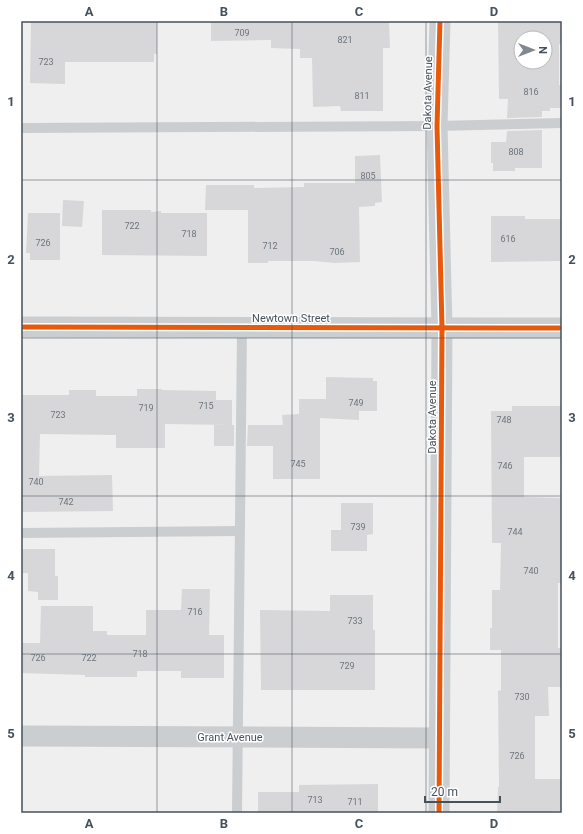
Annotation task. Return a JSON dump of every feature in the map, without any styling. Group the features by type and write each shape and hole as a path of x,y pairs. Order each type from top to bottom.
{"street":[{"name":"Dakota Avenue","path":"439,813 442,328 437,126 440,21"},
{"name":"Newtown Street","path":"21,327 562,328"},
{"name":"Grant Avenue","path":"21,736 439,738"}],"lane":[{"path":"21,128 437,126 562,123"},
{"path":"238,813 239,531 242,328"},
{"path":"21,533 239,531"}],"building":[{"path":"31,21 157,21 157,54 154,54 154,62 65,62 65,84 30,83"},
{"path":"211,21 389,21 390,48 383,48 383,111 341,111 340,106 313,107 312,58 300,58 300,49 271,48 271,40 211,41"},
{"path":"498,21 562,21 562,44 559,44 559,85 562,85 562,108 550,108 550,111 542,111 542,117 507,118 508,99 499,99"},
{"path":"542,130 542,168 515,168 515,171 493,171 493,163 491,163 491,142 506,142 507,131"},
{"path":"380,155 382,202 375,203 375,206 359,207 360,262 335,263 314,261 268,261 268,263 248,263 248,210 205,210 206,185 254,185 254,188 304,187 304,183 355,183 355,156"},
{"path":"63,200 84,201 82,227 62,226"},
{"path":"102,210 151,210 151,212 161,211 161,213 207,213 207,256 102,255"},
{"path":"28,213 60,213 60,260 30,260 30,253 26,253"},
{"path":"491,216 525,216 525,219 562,219 562,261 491,262"},
{"path":"326,377 373,378 373,381 377,381 377,411 359,411 359,420 320,418 320,479 273,479 273,446 247,446 248,425 283,425 282,415 299,414 299,399 326,399"},
{"path":"137,389 216,391 216,400 232,400 232,425 165,424 165,448 116,448 116,435 40,434 39,476 112,475 113,511 21,512 21,395 69,395 69,390 96,390 96,396 137,396"},
{"path":"512,406 562,406 562,457 524,457 524,497 562,498 562,583 558,583 558,648 562,648 562,687 548,687 549,716 535,716 535,779 562,779 562,811 552,811 552,813 497,813 499,787 498,691 501,690 501,650 490,650 490,628 492,628 492,590 500,590 501,543 492,543 491,411 512,411"},
{"path":"214,425 234,425 234,446 214,446"},
{"path":"341,503 373,503 373,534 367,535 367,551 331,551 331,530 341,530"},
{"path":"21,549 55,549 55,576 58,576 58,600 38,600 38,592 28,591 28,573 21,573"},
{"path":"182,589 210,589 209,635 224,635 224,678 181,678 181,671 137,671 137,677 85,677 85,675 21,673 21,643 40,643 41,606 93,606 93,631 107,631 107,635 146,635 146,610 181,610"},
{"path":"330,595 373,595 373,630 375,630 375,690 261,690 260,610 330,611"},
{"path":"378,784 378,813 258,813 258,792 299,792 299,785"}],"cycle path":[{"path":"439,813 442,328 437,126 440,21"},
{"path":"21,327 562,328"}]}
